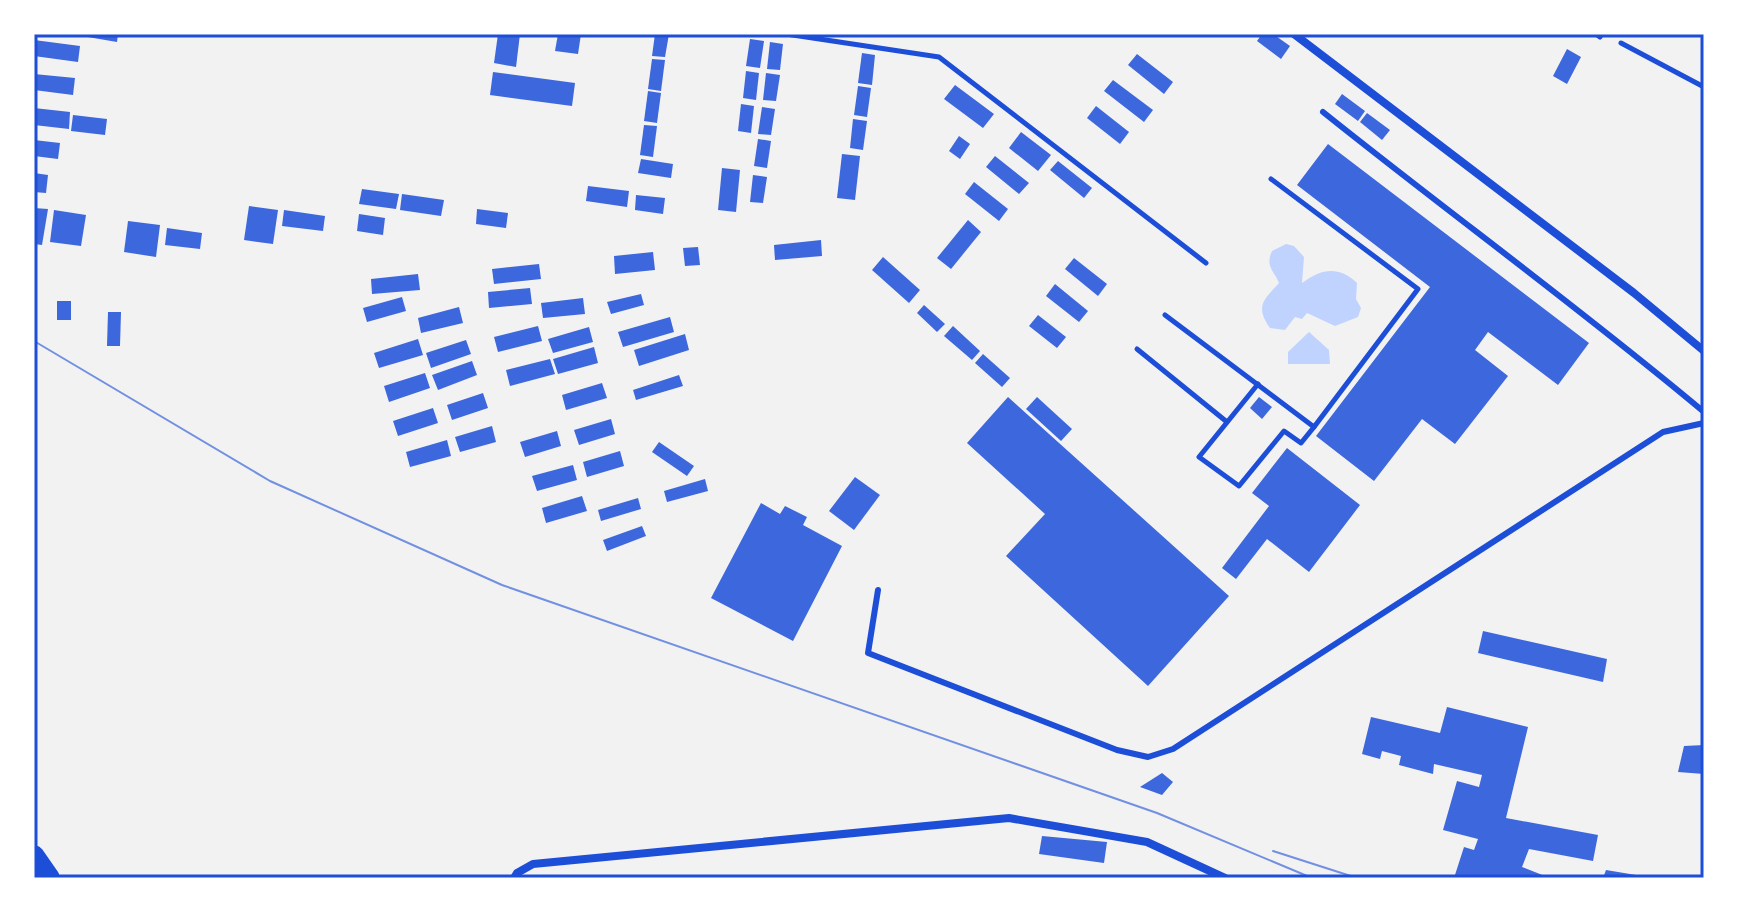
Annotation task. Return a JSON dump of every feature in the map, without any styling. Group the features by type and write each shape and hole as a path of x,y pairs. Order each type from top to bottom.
{"highway":[{"path":"34,855 50,878"}],"street":[{"path":"1294,34 1634,293 1704,351"},
{"path":"514,878 533,864 1009,818 1147,842 1225,878"}],"lane":[{"path":"1323,112 1652,366 1704,412"},
{"path":"878,590 868,653 1117,750 1148,757 1173,749 1663,432 1704,423"}],"path":[{"path":"786,34 939,57 1206,263"},
{"path":"1621,43 1704,87"},
{"path":"1258,384 1199,457 1239,486 1284,431 1301,443 1418,289 1271,179"},
{"path":"1165,315 1314,427"},
{"path":"1137,349 1227,422"}],"water":[{"path":"1286,244 1294,246 1304,257 1302,283 1323,272 1336,271 1357,283 1356,299 1361,308 1358,317 1335,326 1307,313 1302,319 1295,317 1285,330 1270,328 1263,314 1263,303 1279,283 1270,265 1270,256 1272,251"},
{"path":"1309,332 1329,350 1330,364 1288,364 1288,352"}],"building":[{"path":"70,34 118,34 117,42"},
{"path":"498,34 520,34 516,67 494,63"},
{"path":"558,34 581,34 578,54 555,51"},
{"path":"655,34 669,34 665,57 652,56"},
{"path":"1262,34 1273,34 1290,46 1281,59 1257,41"},
{"path":"750,39 764,41 760,68 746,66"},
{"path":"34,40 80,46 78,62 34,56"},
{"path":"770,42 783,44 780,70 767,69"},
{"path":"1567,49 1581,57 1567,84 1553,76"},
{"path":"862,53 875,55 872,85 858,83"},
{"path":"1137,54 1173,82 1164,94 1128,65"},
{"path":"652,59 665,60 661,91 648,89"},
{"path":"746,71 759,73 756,100 743,98"},
{"path":"493,72 575,83 572,106 490,95"},
{"path":"766,73 780,75 776,101 763,100"},
{"path":"34,74 75,78 73,95 34,90"},
{"path":"1113,80 1153,110 1144,122 1104,91"},
{"path":"955,85 994,114 983,128 944,99"},
{"path":"858,86 871,88 867,117 854,115"},
{"path":"648,91 661,93 657,123 644,121"},
{"path":"1342,94 1365,111 1358,121 1335,104"},
{"path":"741,104 754,106 751,133 738,131"},
{"path":"1096,106 1129,132 1120,144 1087,118"},
{"path":"762,107 775,109 771,135 758,134"},
{"path":"34,108 70,112 69,129 34,125"},
{"path":"1367,113 1390,130 1382,140 1360,122"},
{"path":"73,115 107,119 105,135 71,131"},
{"path":"853,119 867,121 863,150 850,148"},
{"path":"644,125 657,126 653,157 640,155"},
{"path":"1021,132 1051,155 1038,171 1009,148"},
{"path":"959,136 970,144 960,159 949,151"},
{"path":"758,139 771,141 767,168 754,166"},
{"path":"34,140 60,143 58,159 34,156"},
{"path":"1328,144 1589,343 1558,385 1488,332 1475,350 1508,376 1455,444 1422,419 1374,481 1316,436 1430,287 1297,185"},
{"path":"842,154 860,156 855,200 837,198"},
{"path":"995,156 1029,183 1019,194 986,167"},
{"path":"641,159 673,164 671,178 638,173"},
{"path":"1058,161 1092,188 1084,198 1050,170"},
{"path":"722,168 740,170 736,212 718,210"},
{"path":"34,173 48,175 46,193 34,192"},
{"path":"753,175 767,177 763,203 750,202"},
{"path":"974,182 1008,209 999,221 965,194"},
{"path":"588,186 629,191 627,207 586,201"},
{"path":"362,189 399,194 396,209 359,204"},
{"path":"402,194 444,200 441,216 400,210"},
{"path":"636,195 665,198 663,214 635,210"},
{"path":"249,206 278,210 273,244 244,240"},
{"path":"34,208 48,209 42,245 34,244"},
{"path":"477,209 508,213 506,228 476,224"},
{"path":"54,210 86,215 81,246 50,242"},
{"path":"284,210 325,216 323,231 282,226"},
{"path":"359,214 385,218 383,235 357,231"},
{"path":"968,220 981,232 951,269 937,258"},
{"path":"128,221 160,225 156,257 124,252"},
{"path":"167,228 202,233 200,249 165,245"},
{"path":"821,240 822,256 775,260 774,245"},
{"path":"698,247 700,265 685,266 683,248"},
{"path":"653,252 655,270 615,274 614,256"},
{"path":"883,257 920,290 909,303 872,270"},
{"path":"1074,258 1107,284 1098,296 1065,269"},
{"path":"539,264 541,279 494,284 492,269"},
{"path":"418,274 420,290 372,294 371,279"},
{"path":"1055,284 1088,311 1079,322 1046,296"},
{"path":"530,288 532,304 489,308 488,292"},
{"path":"641,294 644,305 611,314 607,302"},
{"path":"402,297 406,311 367,322 363,308"},
{"path":"583,298 585,314 543,318 541,303"},
{"path":"57,301 71,301 71,320 57,320"},
{"path":"924,305 945,324 937,332 917,313"},
{"path":"459,307 463,323 421,333 418,318"},
{"path":"108,312 121,312 120,346 107,346"},
{"path":"1038,315 1066,337 1057,348 1029,326"},
{"path":"670,317 674,332 623,347 618,332"},
{"path":"538,326 542,341 498,352 494,337"},
{"path":"953,326 980,351 972,360 944,336"},
{"path":"589,327 593,342 553,353 548,339"},
{"path":"685,334 689,350 639,366 634,350"},
{"path":"418,339 423,355 379,368 374,353"},
{"path":"466,340 471,354 431,368 426,353"},
{"path":"594,347 598,363 558,374 553,359"},
{"path":"983,354 1010,378 1002,387 975,363"},
{"path":"550,359 555,374 510,386 506,370"},
{"path":"472,361 477,375 438,390 432,375"},
{"path":"425,373 430,388 389,402 384,386"},
{"path":"679,375 683,386 636,400 633,390"},
{"path":"602,383 607,398 566,410 562,395"},
{"path":"483,393 488,408 452,420 447,405"},
{"path":"1008,397 1229,596 1148,686 1006,556 1045,514 967,443"},
{"path":"1037,397 1072,429 1061,441 1026,409"},
{"path":"1259,397 1272,407 1262,419 1250,408"},
{"path":"433,408 438,423 398,436 393,421"},
{"path":"611,419 615,434 579,445 574,430"},
{"path":"492,426 496,442 460,452 455,437"},
{"path":"557,431 561,446 525,457 520,442"},
{"path":"447,440 451,456 410,467 406,452"},
{"path":"659,442 694,466 687,476 652,452"},
{"path":"1287,448 1360,505 1309,572 1267,539 1236,579 1222,568 1269,506 1252,493"},
{"path":"620,451 624,466 587,477 583,462"},
{"path":"573,465 577,480 537,491 532,476"},
{"path":"855,477 880,495 854,530 829,511"},
{"path":"705,479 708,491 667,502 664,491"},
{"path":"582,496 587,511 546,523 542,508"},
{"path":"638,498 641,509 601,521 598,510"},
{"path":"761,503 780,514 785,506 807,517 803,525 842,546 793,641 711,598"},
{"path":"642,526 646,536 607,551 603,540"},
{"path":"1483,631 1607,659 1603,682 1478,653"},
{"path":"1447,707 1528,727 1506,818 1598,835 1593,861 1529,849 1522,867 1550,878 1454,878 1464,847 1474,850 1478,839 1443,830 1457,781 1479,787 1482,775 1434,764 1433,774 1399,765 1401,756 1382,751 1380,759 1362,754 1371,717 1440,733"},
{"path":"1704,745 1704,774 1678,772 1684,746"},
{"path":"1162,773 1173,782 1162,795 1140,787"},
{"path":"1042,836 1107,842 1104,863 1039,854"},
{"path":"1606,870 1642,876 1603,878"}],"tram line":[{"path":"34,341 270,481 502,585 1157,813 1312,878"},
{"path":"1273,851 1357,878"}]}
